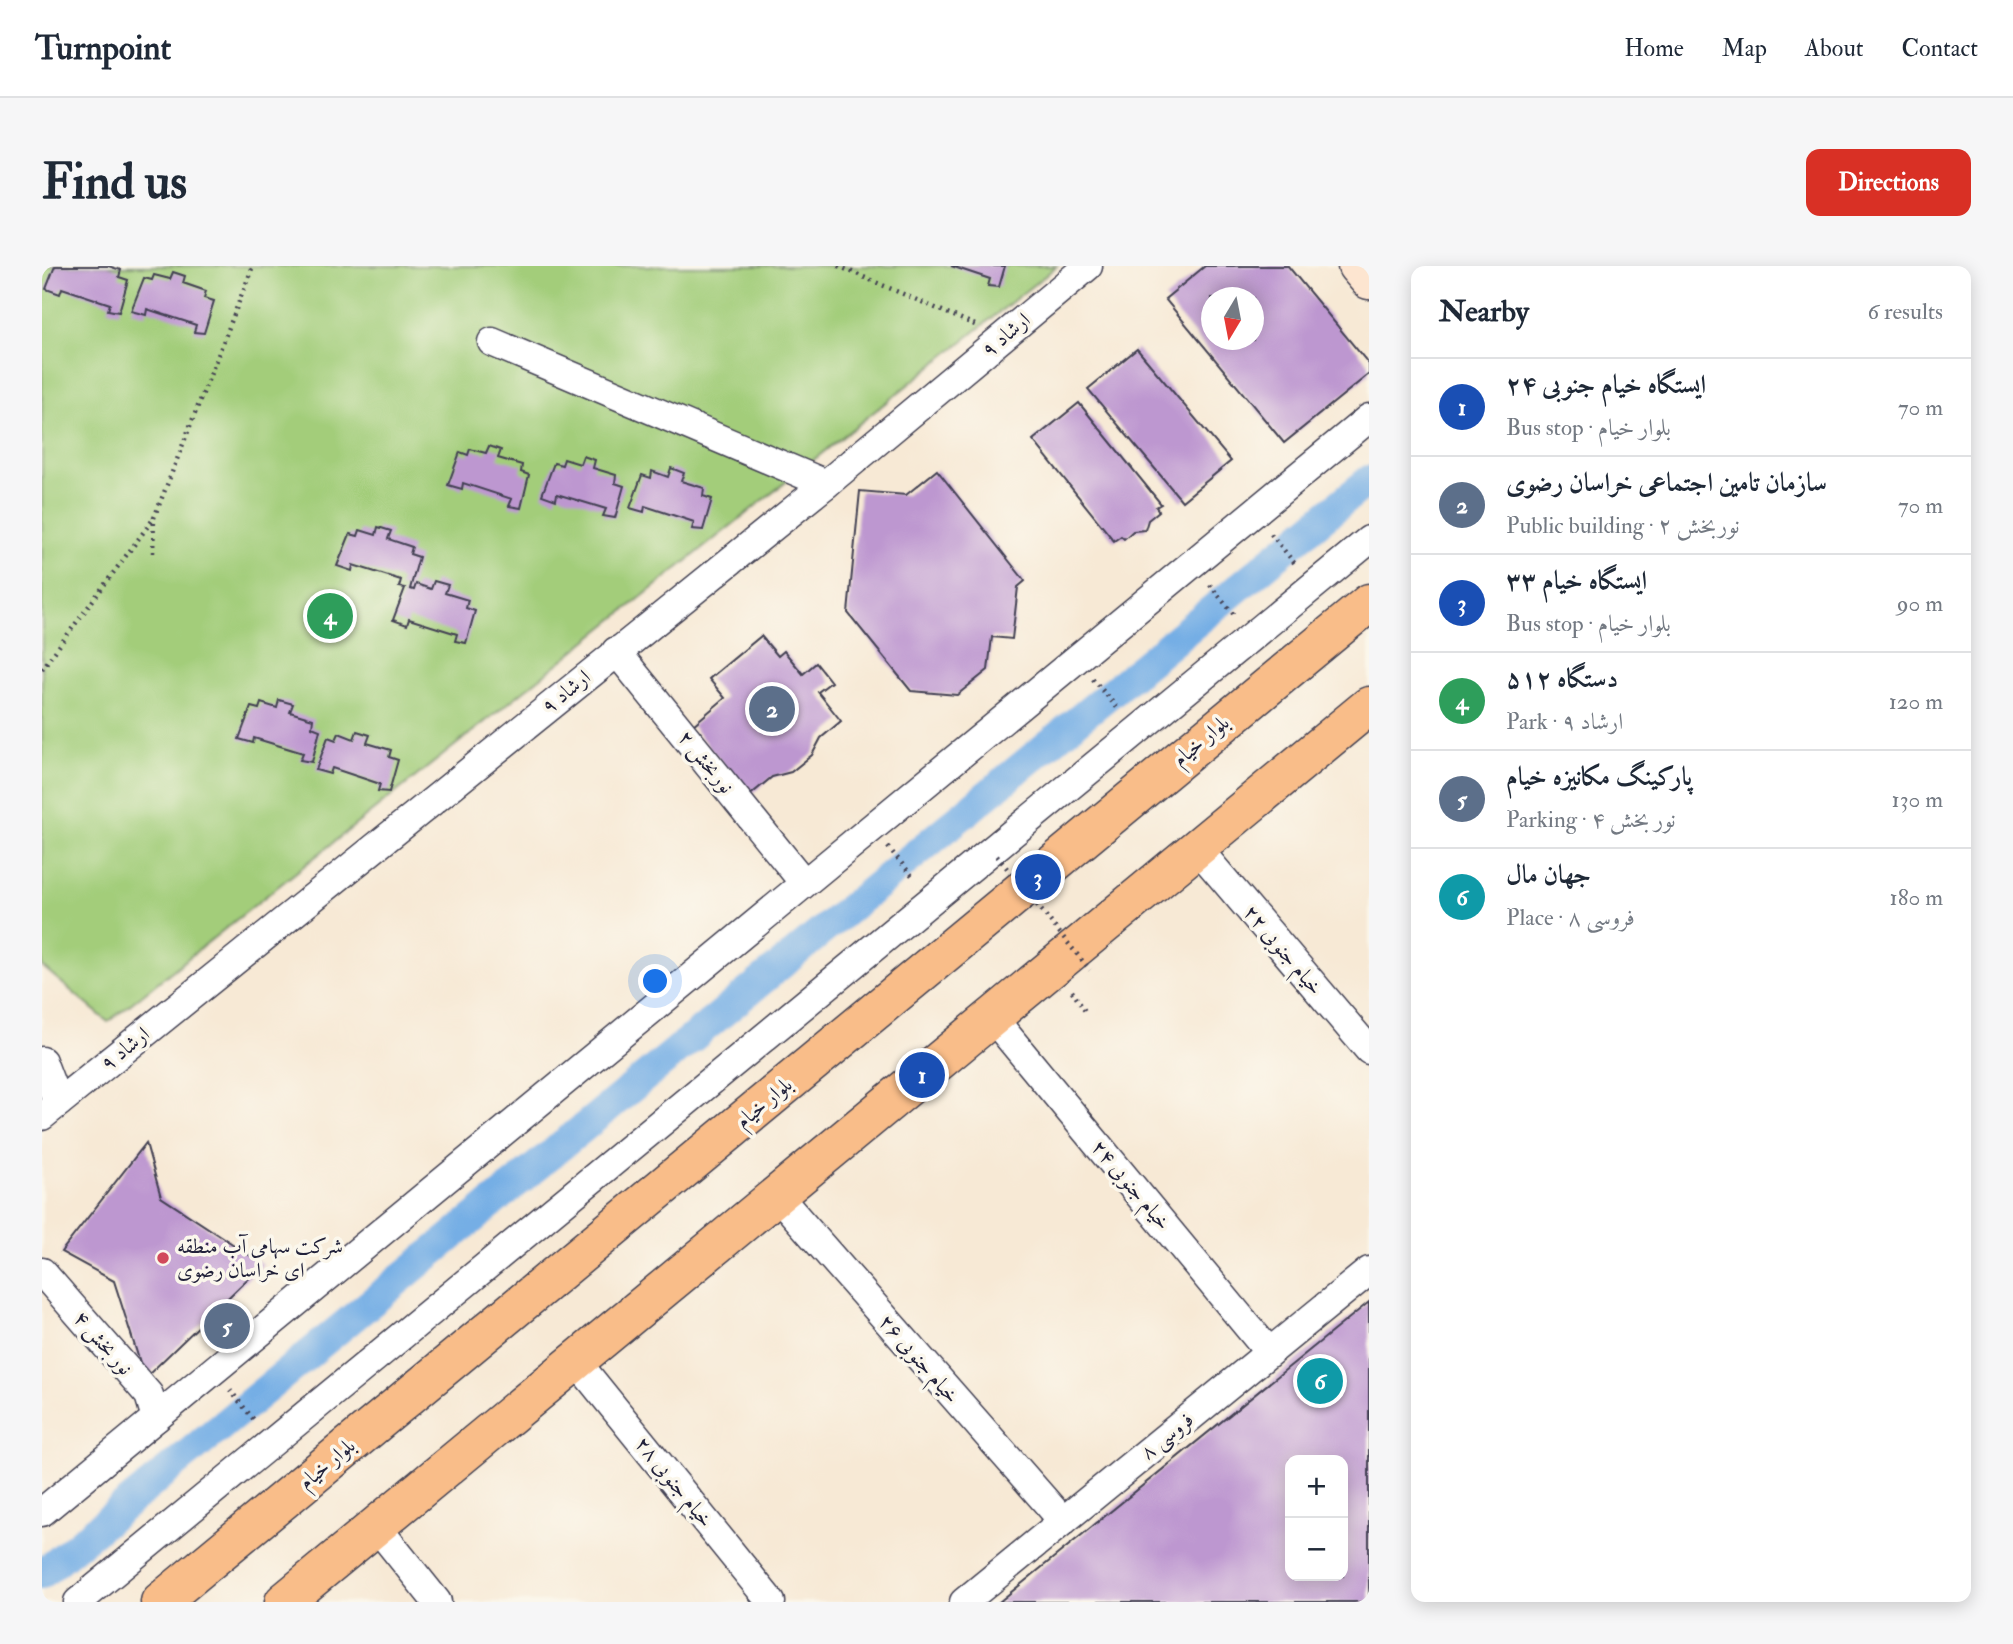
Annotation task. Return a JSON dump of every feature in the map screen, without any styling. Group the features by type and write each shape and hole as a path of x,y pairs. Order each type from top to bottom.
{"main road":[{"path":"1357,266 1369,280"},
{"name":"بلوار خیام","path":"160,1602 1369,603"},
{"path":"284,1602 1369,706"}],"street":[{"name":"ارشاد ۹","path":"47,1105 826,484 1088,266"},
{"path":"492,342 826,484"},
{"path":"42,1512 1369,418"},
{"path":"78,1602 1369,540"},
{"name":"نوربخش ۲","path":"617,651 796,873"},
{"name":"خیام جنوبی ۲۲","path":"1198,849 1369,1050"},
{"name":"خیام جنوبی ۲۴","path":"992,1017 1269,1352"},
{"path":"42,1061 47,1105"},
{"name":"خیام جنوبی ۲۶","path":"777,1195 1063,1521"},
{"name":"فروسی ۸","path":"964,1602 1369,1270"},
{"name":"نور بخش ۴","path":"42,1272 149,1395 156,1418"},
{"name":"خیام جنوبی ۲۸","path":"576,1361 772,1602"},
{"path":"376,1526 437,1602"}],"path":[{"path":"42,668 154,518 253,266"},
{"path":"838,266 1004,337"},
{"path":"1254,514 1313,585"},
{"path":"153,553 154,518"},
{"path":"1192,564 1252,635"},
{"path":"1077,659 1136,730"},
{"path":"872,828 931,899"},
{"path":"997,856 1090,970"},
{"path":"1069,987 1085,1011"},
{"path":"214,1371 273,1442"}],"green space":[{"path":"42,266 1057,266 108,1022 42,966"}],"building":[{"path":"55,266 108,266 121,270 119,277 128,280 119,312 108,310 110,304 62,288 60,294 46,289"},
{"path":"951,266 1005,266 999,287 988,286 990,279"},
{"path":"1205,266 1288,266 1369,364 1369,374 1284,443 1207,350 1264,350 1264,287 1201,287 1201,343 1165,299"},
{"path":"173,272 185,276 183,283 206,291 204,298 214,301 204,333 194,332 196,325 147,309 146,315 131,311 144,278 152,280 154,275 170,279"},
{"path":"1137,349 1231,461 1182,501 1088,389"},
{"path":"1079,403 1161,504 1156,507 1159,511 1148,520 1145,530 1133,531 1124,539 1121,536 1114,541 1033,440"},
{"path":"489,446 501,450 498,458 522,465 521,472 529,475 521,508 509,506 512,499 463,483 462,489 448,485 460,452 468,455 470,449 486,453"},
{"path":"583,456 595,460 593,468 616,475 615,483 624,486 615,518 603,516 606,509 557,494 556,500 542,495 554,463 562,465 564,459 580,464"},
{"path":"671,468 684,473 681,481 704,488 703,496 712,499 703,530 692,529 694,522 645,506 644,512 630,508 642,475 651,478 652,471 668,477"},
{"path":"937,470 1025,581 1018,587 1012,639 992,637 988,670 957,695 911,691 848,613 860,491 906,495"},
{"path":"378,527 391,531 388,539 412,547 410,554 419,557 410,589 414,590 416,584 431,589 434,581 448,585 445,593 468,600 466,608 475,611 466,643 455,641 457,634 409,619 407,625 393,620 405,588 399,587 401,580 353,565 352,571 337,566 350,534 358,536 360,530 376,535"},
{"path":"761,636 778,656 784,651 803,674 816,663 831,682 818,692 841,721 821,738 812,755 791,772 772,777 749,796 692,726 725,698 709,679"},
{"path":"279,700 293,704 290,712 313,719 312,727 320,730 312,762 300,760 303,753 254,738 253,743 239,739 251,707 259,709 261,703 277,708"},
{"path":"357,731 370,735 367,743 391,750 389,757 398,760 389,792 378,791 380,784 332,768 330,774 316,770 328,737 336,740 339,733 354,739"},
{"name":"شرکت سهامی آب منطقه ای خراسان رضوی","path":"146,1143 161,1197 263,1264 145,1378 114,1281 61,1252"},
{"path":"1369,1302 1369,1602 999,1602"}],"waterway":[{"path":"42,1574 1369,480"}],"place":[{"name":"۵۱۲ دستگاه","path":"330,616"},
{"name":"سازمان تامین اجتماعی خراسان رضوی","path":"772,709"},
{"name":"ایستگاه خیام ۳۳","path":"1038,877"},
{"name":"ایستگاه خیام جنوبی ۲۴","path":"922,1075"},
{"name":"شرکت سهامی آب منطقه ای خراسان رضوی","path":"163,1258"},
{"name":"پارکینگ مکانیزه خیام","path":"227,1326"},
{"name":"جهان مال","path":"1320,1381"}]}
